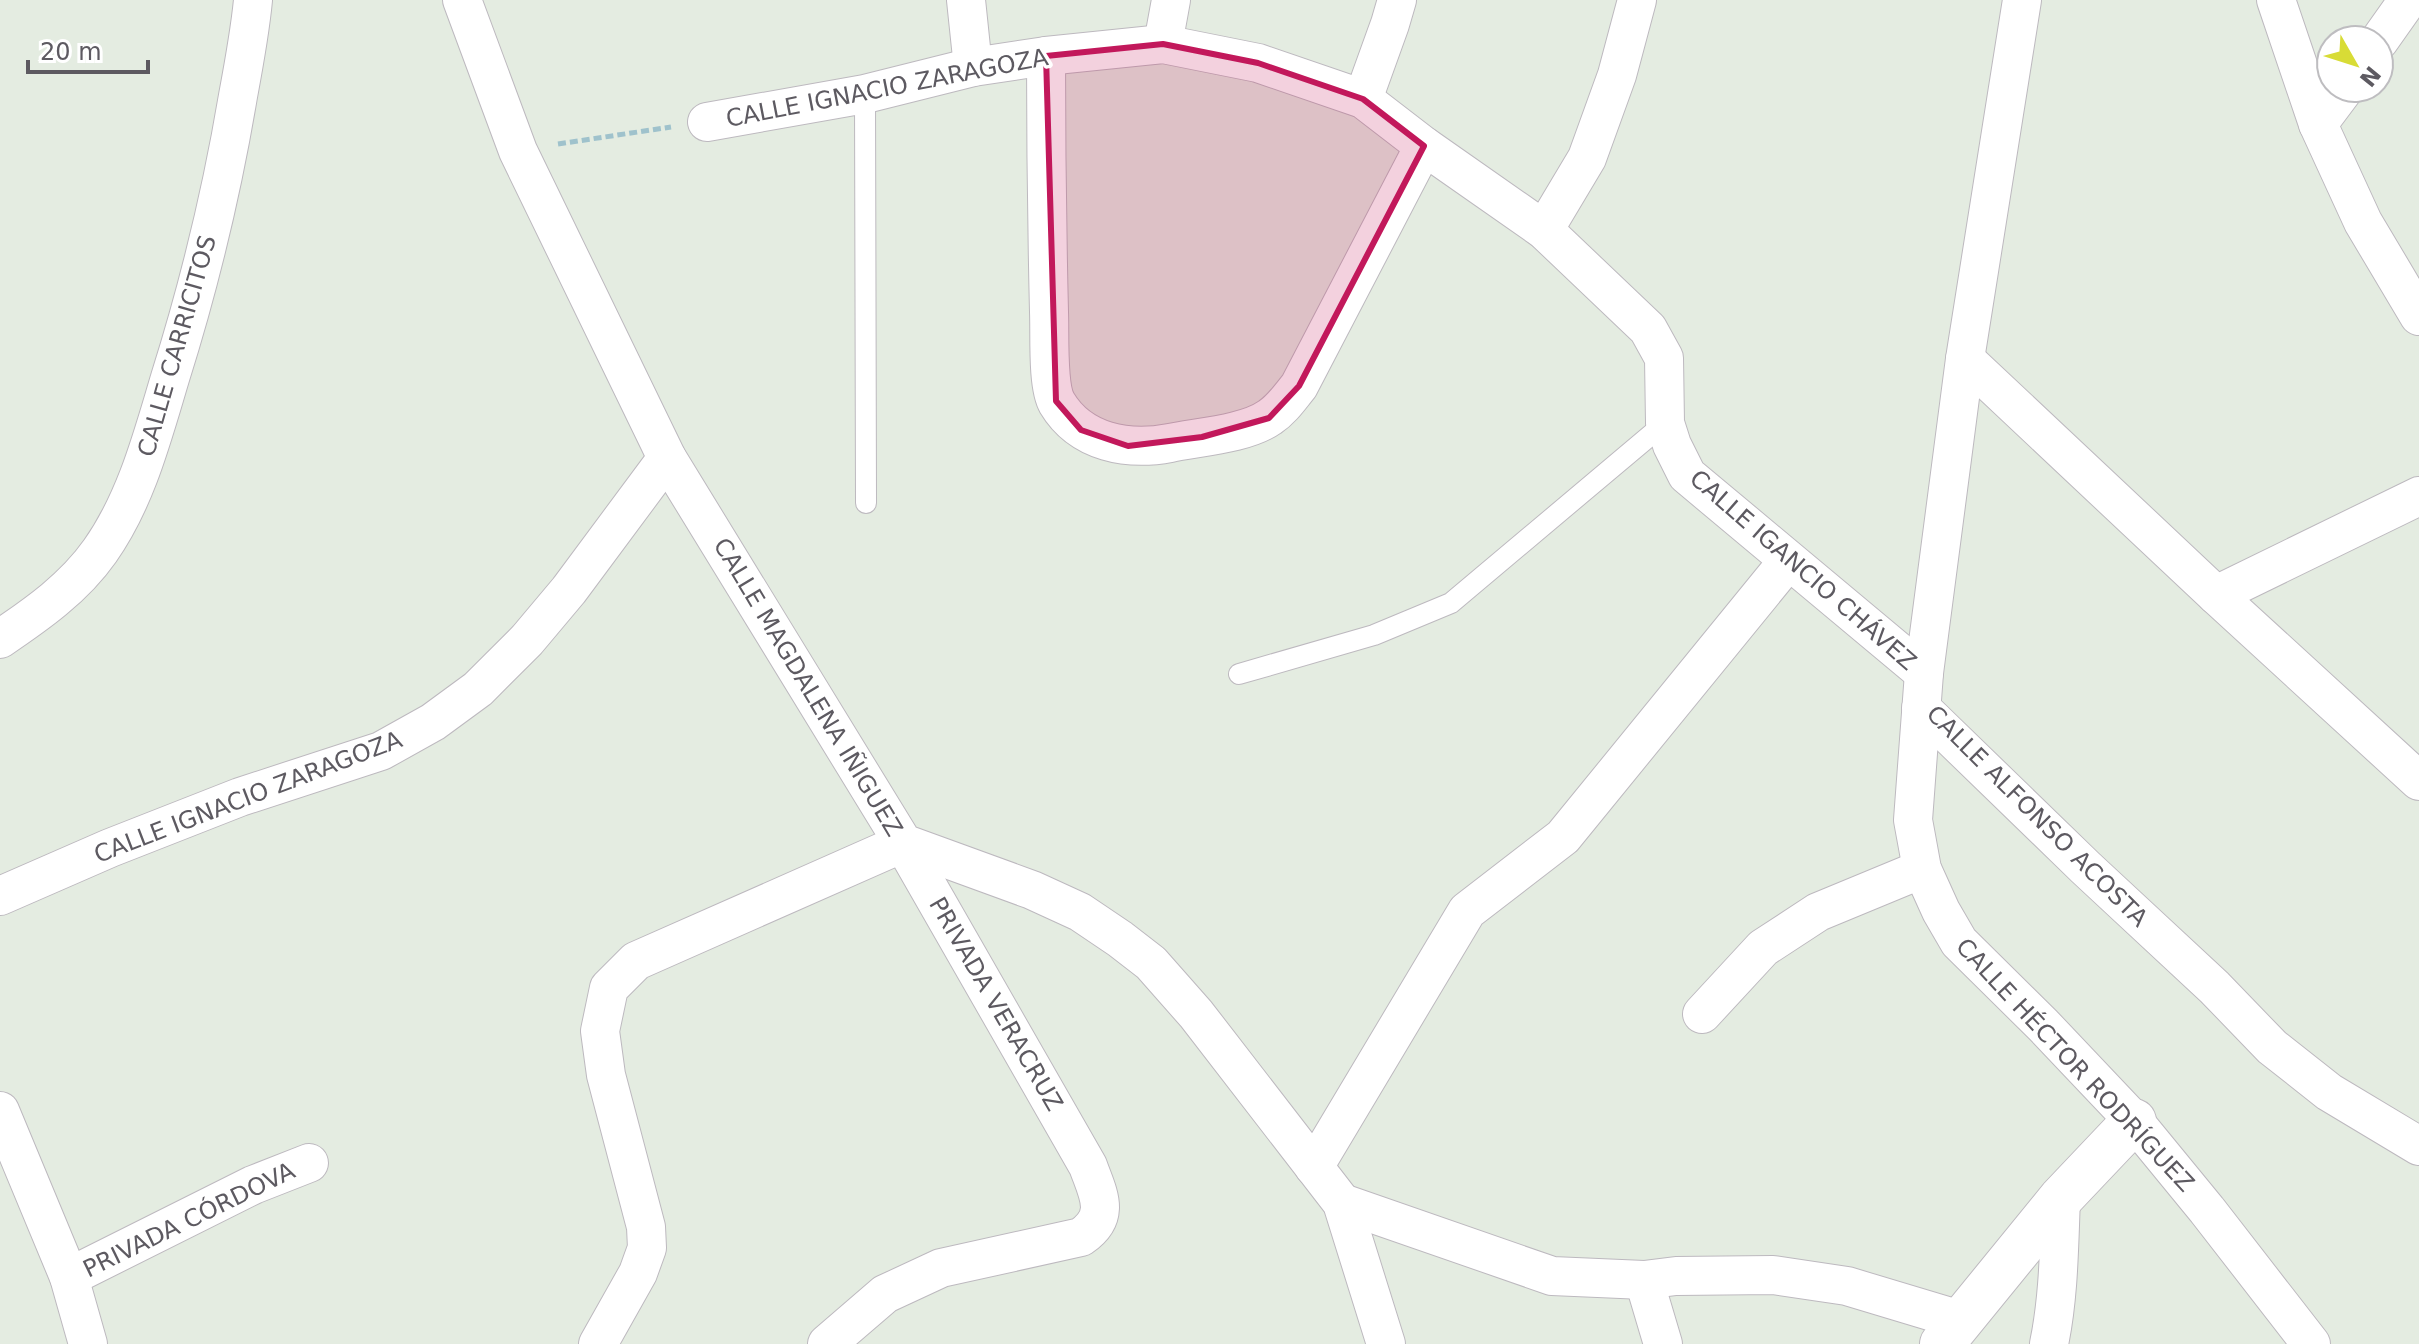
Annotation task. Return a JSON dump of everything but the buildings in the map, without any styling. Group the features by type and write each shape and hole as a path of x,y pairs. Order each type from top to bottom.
{"street":[{"name":"CALLE CARRICITOS","path":"0,639 70,586 99,552 125,510 145,460 188,319 226,167 253,0"},
{"name":"CALLE MAGDALENA IÑIGUEZ","path":"462,0 518,151 667,458 903,843 1032,890 1080,912 1151,963 1196,1014 1342,1203 1386,1344"},
{"path":"966,0 973,67"},
{"path":"1163,44 1171,0"},
{"path":"1363,99 1397,0"},
{"path":"1544,230 1587,158 1617,75 1637,0"},
{"name":"CALLE ALFONSO ACOSTA","path":"2022,0 1965,359 1922,691 2086,868 2214,987 2272,1047 2329,1092 2419,1146"},
{"path":"2276,0 2318,124 2363,222 2419,316"},
{"path":"2391,24 2408,0"},
{"name":"CALLE IGNACIO ZARAGOZA","path":"707,122 865,94 973,67 1046,56 1163,44 1258,63 1363,99 1544,230 1648,329"},
{"path":"1046,56 1050,364 1056,401 1081,430 1105,441 1147,447 1202,437 1252,426 1269,418 1284,405 1299,386 1424,146"},
{"path":"2318,124 2333,104"},
{"name":"CALLE IGANCIO CHÁVEZ","path":"1648,329 1664,358 1665,423 1687,475 1788,561 1922,691"},
{"path":"1965,359 2419,781"},
{"name":"CALLE IGNACIO ZARAGOZA","path":"0,896 110,848 240,797 381,751 433,722 478,689 527,640 569,590 667,458"},
{"path":"2216,595 2419,496"},
{"path":"1314,1167 1467,911 1563,837 1788,561"},
{"name":"CALLE HÉCTOR RODRÍGUEZ","path":"1922,691 1913,820 1922,869 1959,942 2134,1121 2311,1344"},
{"path":"598,1344 638,1273 647,1248 646,1227 606,1075 600,1031 609,988 636,961 903,843"},
{"name":"PRIVADA VERACRUZ","path":"827,1344 885,1294 941,1268 1081,1237 1097,1223 1101,1211 1088,1166 903,843"},
{"path":"1702,1014 1763,948 1818,912 1922,869"},
{"name":"PRIVADA CÓRDOVA","path":"0,1111 69,1277 88,1344"},
{"path":"1342,1203 1552,1276 1644,1280 1676,1276 1773,1275 1847,1286 1951,1332 2061,1198 2134,1121"},
{"name":"PRIVADA CÓRDOVA","path":"69,1277 253,1185 309,1163"},
{"path":"2049,1344 2058,1273 2061,1198"},
{"path":"1644,1280 1663,1344"}],"lane":[{"path":"865,94 866,503"},
{"path":"1239,674 1374,635 1451,603 1665,423"}],"path":[{"name":"CALLE IGNACIO ZARAGOZA","path":"518,151 707,122"}],"highlighted area":[{"path":"1163,44 1258,63 1363,99 1424,146 1299,386 1269,418 1202,437 1128,446 1081,430 1056,401 1046,56"}]}
